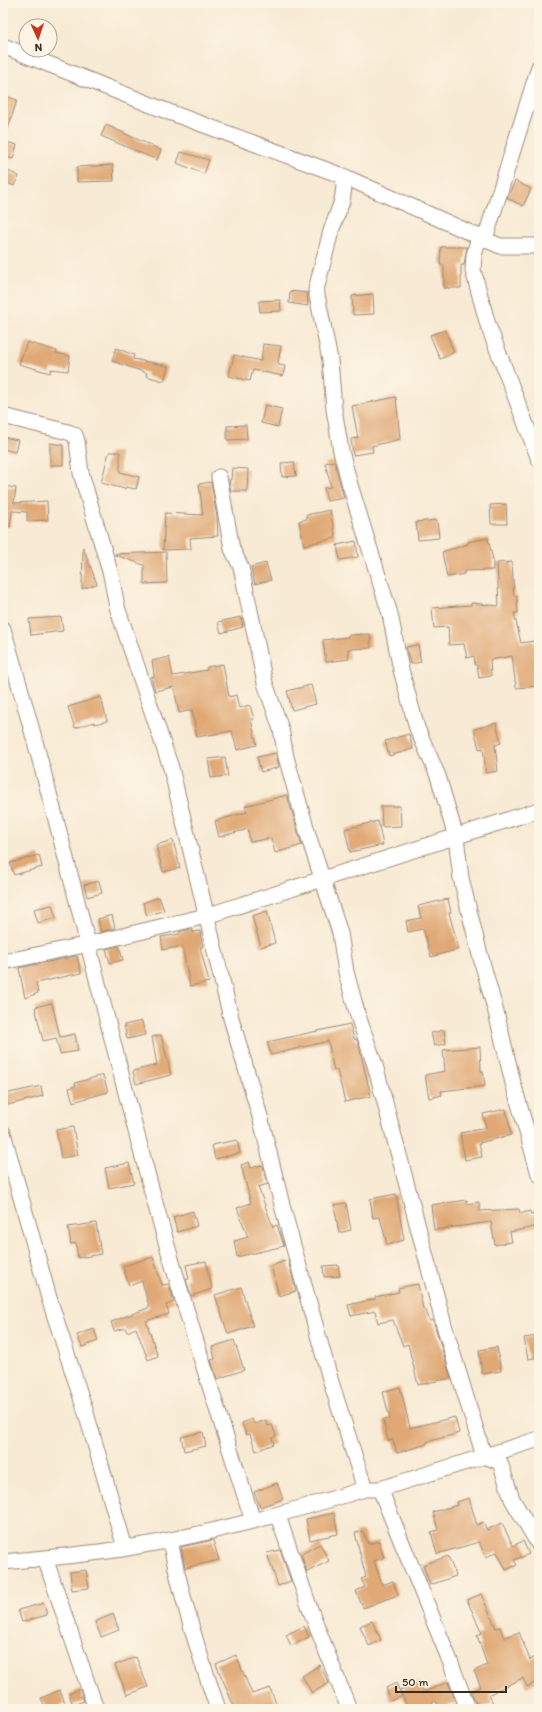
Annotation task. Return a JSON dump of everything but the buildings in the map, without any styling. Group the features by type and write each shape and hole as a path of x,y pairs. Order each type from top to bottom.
{"street":[{"path":"3,46 169,112 343,176 500,246 539,246"},
{"path":"539,67 482,238 474,255 473,270 488,325 539,459"},
{"path":"343,176 344,187 342,201 331,231 316,290 330,360 334,409 341,451 390,614 401,670 417,728 438,776 456,837 461,878 513,1083 539,1174"},
{"path":"3,416 68,432 74,435 77,440 85,491 111,575 117,607 171,768 231,1018 261,1120 283,1209 331,1382 372,1489 448,1656 468,1709"},
{"path":"220,477 232,549 241,567 265,683 281,729 286,757 309,838 340,933 346,972 358,1016 375,1065 444,1325 484,1456"},
{"path":"3,629 30,719 128,1098 191,1330 253,1521"},
{"path":"3,962 89,944 206,916 539,810"},
{"path":"3,1133 49,1298 86,1413 125,1548"},
{"path":"3,1562 125,1548 170,1540 278,1516 539,1439"},
{"path":"484,1456 500,1462 512,1499 539,1545"},
{"path":"278,1516 310,1609 349,1709"},
{"path":"170,1540 181,1595 218,1709"},
{"path":"45,1558 96,1709"}]}
